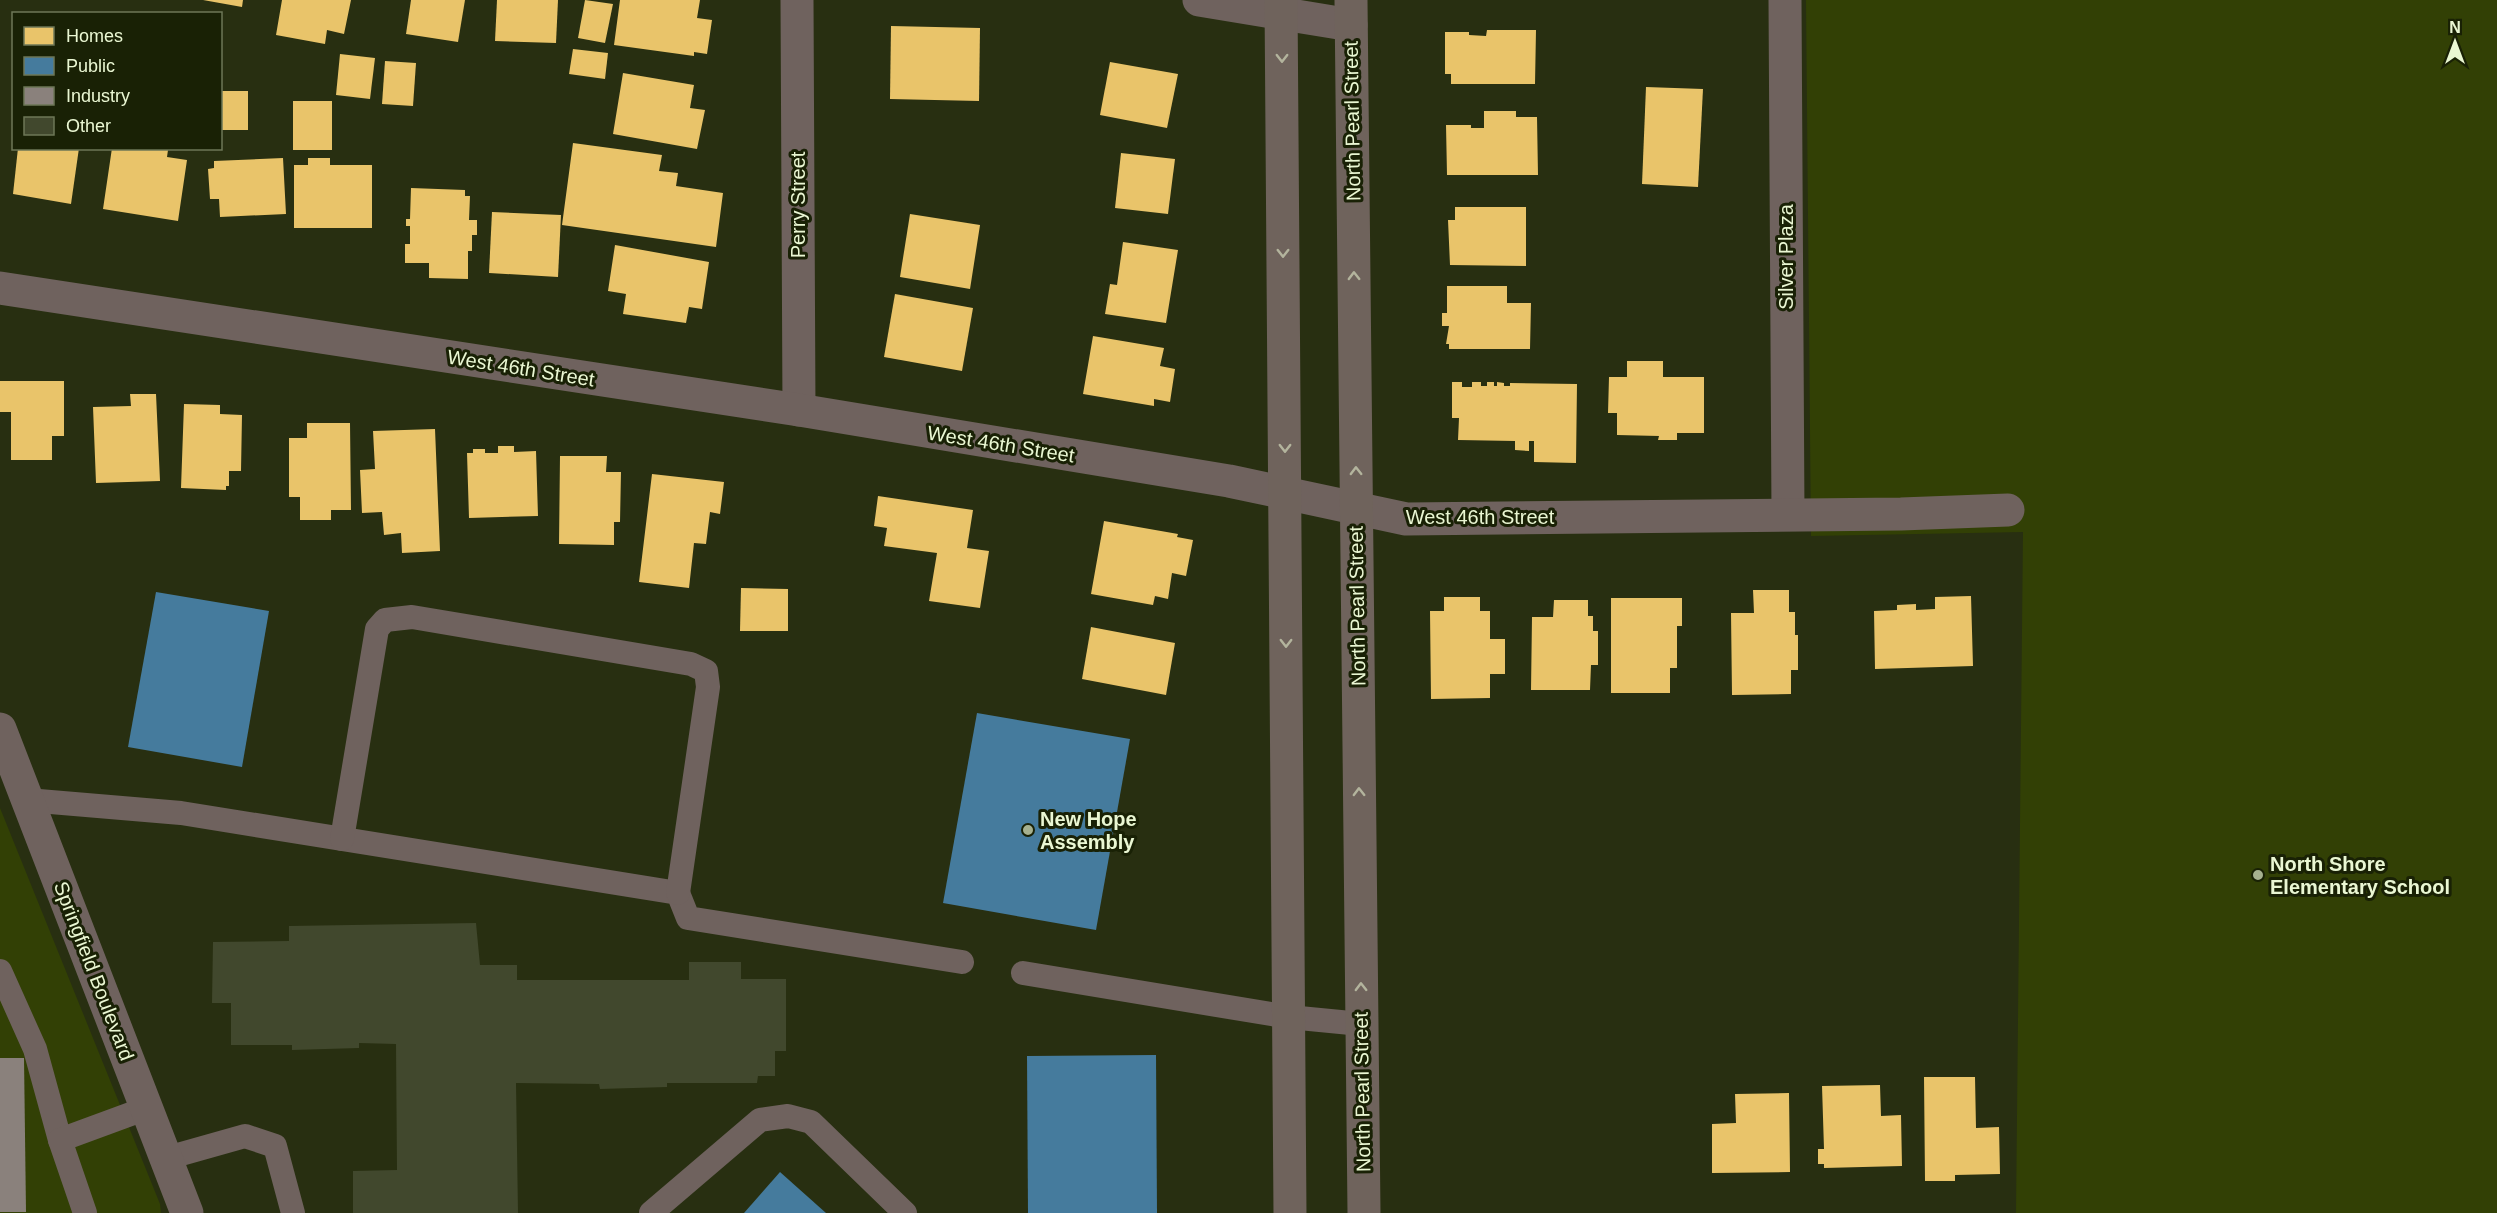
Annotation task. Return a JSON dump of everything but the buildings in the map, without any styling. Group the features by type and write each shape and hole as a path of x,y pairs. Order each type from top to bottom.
{"street":[{"name":"Perry Street","path":"797,0 799,410"},
{"path":"1199,0 1351,12"},
{"name":"Silver Plaza","path":"1785,0 1788,514"},
{"path":"1281,7 1290,1213"},
{"name":"North Pearl Street","path":"1351,12 1364,1213"},
{"name":"West 46th Street","path":"0,288 799,410 1285,492 1406,519 2008,510"},
{"name":"Springfield Boulevard","path":"0,729 187,1213"}],"lane":[{"path":"342,839 377,628 385,620 412,617 691,664 706,671 708,687 678,893 688,918 962,963"},
{"path":"27,800 181,813 678,893"},
{"path":"0,971 35,1049 60,1140 86,1213"},
{"path":"1023,973 1289,1017 1361,1024"},
{"path":"60,1140 147,1108"},
{"path":"651,1213 760,1120 788,1116 811,1122 904,1213"},
{"path":"167,1158 245,1136 275,1146 293,1213"}],"shaded area":[{"name":"North Shore Elementary School","path":"1806,0 2497,0 2497,1213 2016,1213 2023,532 1811,536"},
{"path":"0,808 160,1204 161,1213 0,1213"}],"place":[{"name":"New Hope Assembly","path":"1028,830"},
{"name":"North Shore Elementary School","path":"2258,875"}]}
